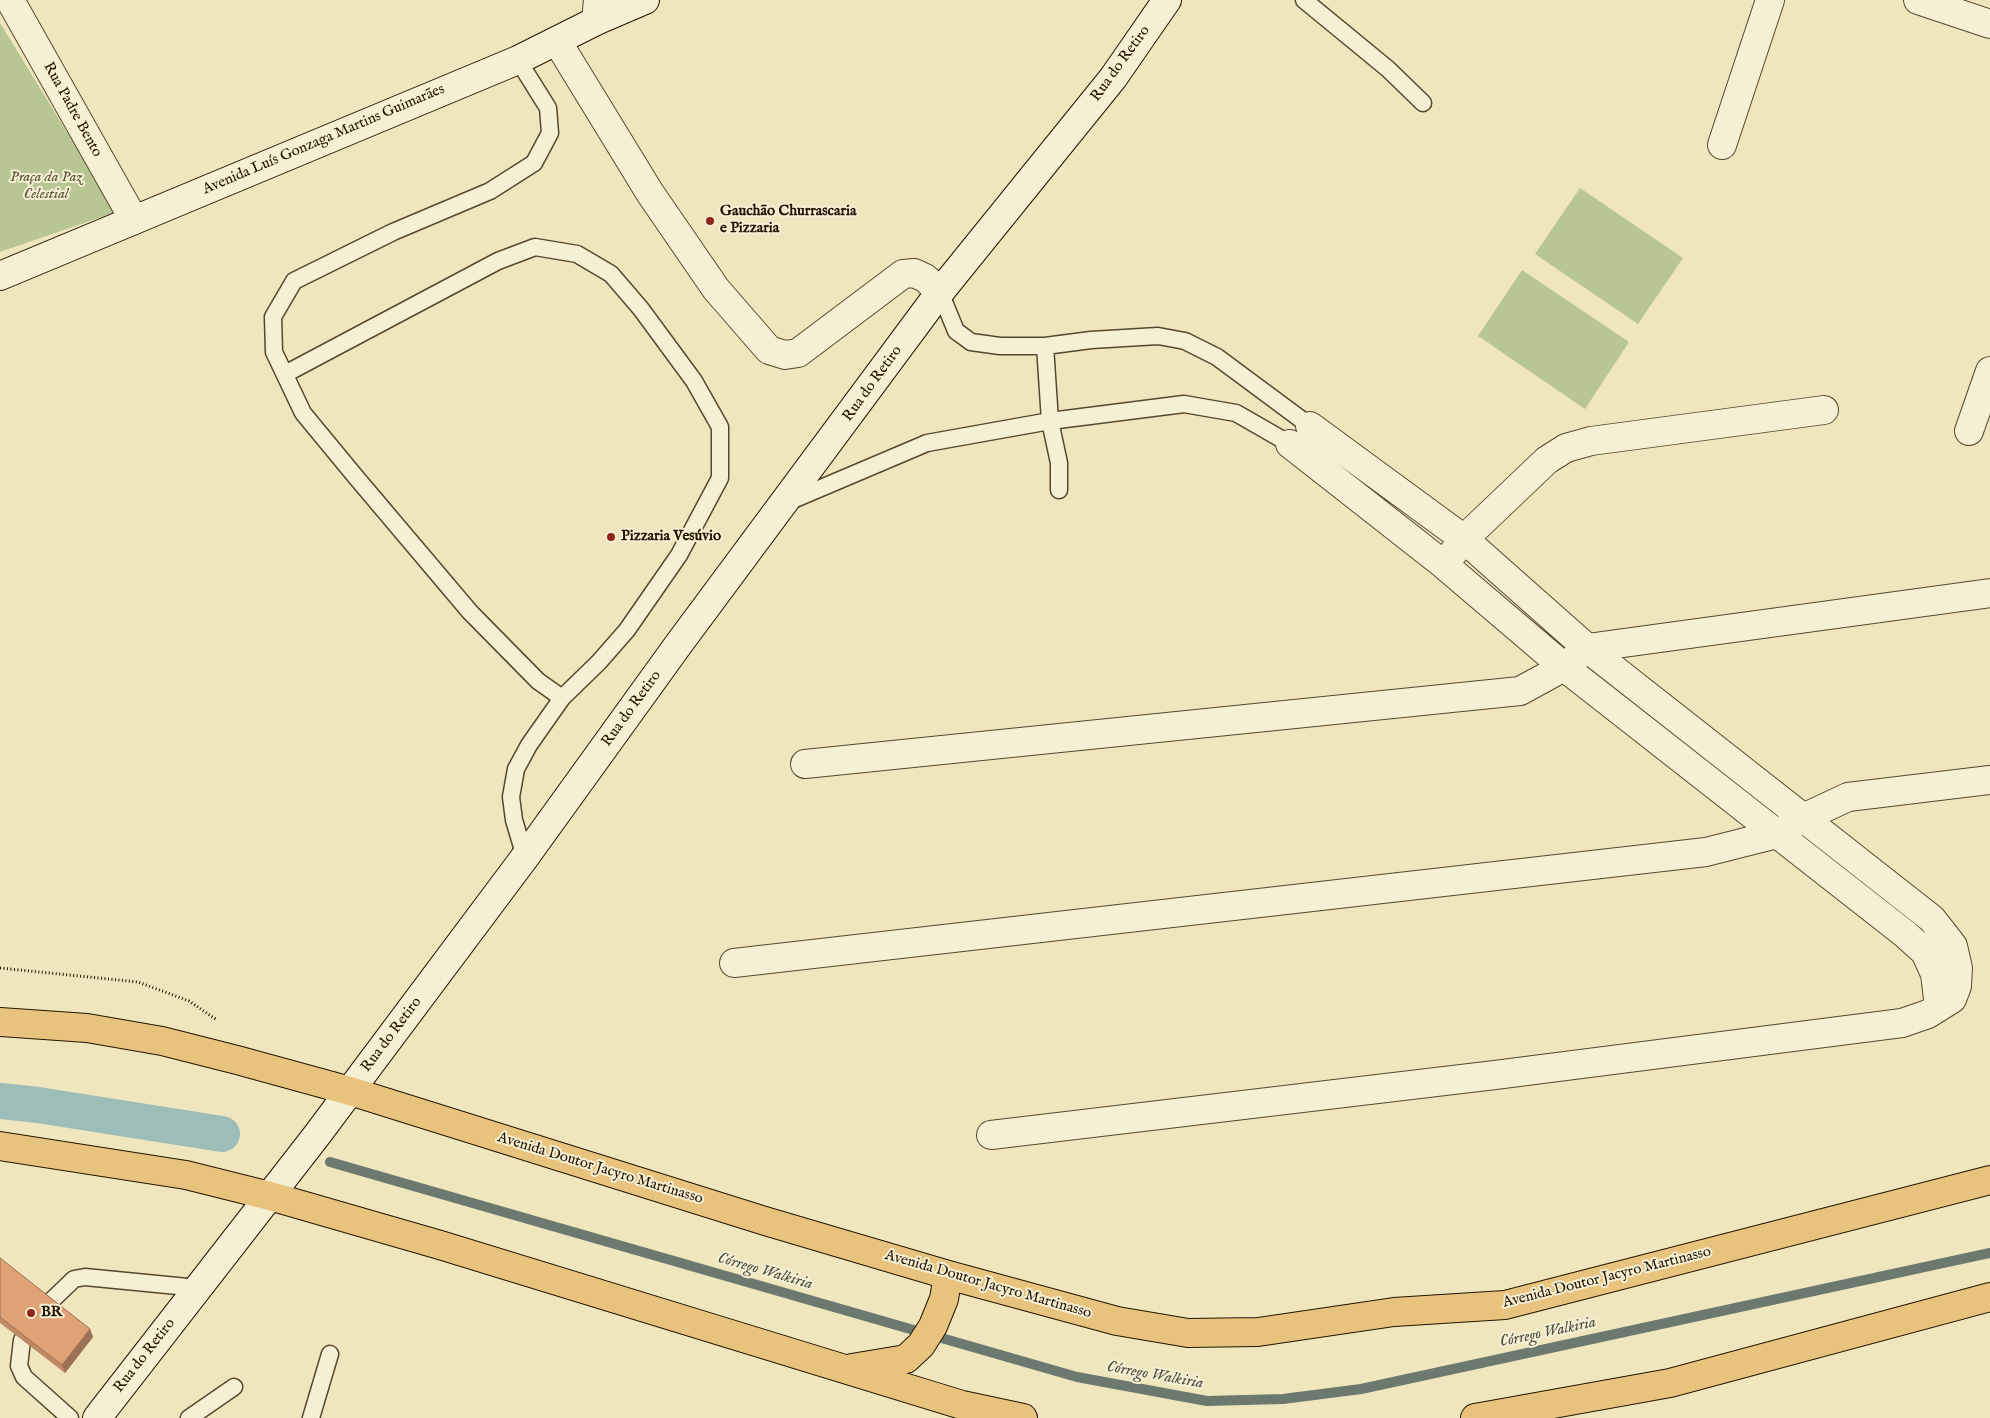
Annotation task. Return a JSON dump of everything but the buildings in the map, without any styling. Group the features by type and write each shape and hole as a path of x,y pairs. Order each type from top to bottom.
{"main road":[{"name":"Avenida Doutor Jacyro Martinasso","path":"0,1022 87,1028 162,1041 342,1101 765,1221 946,1287 1188,1334 1258,1332 1394,1312 1505,1305 1990,1180"},
{"path":"0,1146 277,1187 440,1244 962,1405 1023,1418"},
{"path":"845,1369 906,1359 925,1339 932,1326 946,1287"},
{"path":"1475,1418 1670,1383 1990,1297"}],"street":[{"name":"Rua Padre Bento","path":"10,0 134,220"},
{"name":"Avenida Luís Gonzaga Martins Guimarães","path":"0,276 518,60 557,41 597,11 645,0"},
{"name":"Rua do Retiro","path":"97,1418 342,1101 525,857 678,645 940,292 1113,78 1166,0"},
{"path":"1722,145 1770,0"},
{"path":"1918,0 1990,24"},
{"path":"557,41 650,193 710,281 769,350 785,355 798,353 903,274 914,273 925,278 940,292"},
{"path":"1969,431 1990,371"},
{"path":"1443,564 1464,539 1547,460 1566,448 1590,441 1824,410"},
{"path":"991,1135 1494,1075 1902,1023 1939,1007 1952,999 1957,986 1958,968 1952,946 1932,919 1586,648 1464,539 1310,426"},
{"path":"1290,444 1443,564 1564,667 1898,928 1925,952 1935,974 1939,1007"},
{"path":"805,764 1520,691 1564,667 1586,648 1990,593"},
{"path":"734,964 1706,852 1777,834 1803,818 1848,797 1990,780"}],"lane":[{"path":"1304,0 1388,69 1423,103"},
{"path":"518,60 548,108 550,133 534,163 490,191 393,232 294,282 273,317 274,352 303,413 464,605 538,681 562,698"},
{"path":"285,374 498,261 535,247 577,254 611,274 641,310 694,382 720,427 720,478 679,555 627,630 599,662 562,698 529,746 516,769 511,797 514,820 525,857"},
{"path":"940,292 956,331 971,342 1000,346 1045,346 1091,340 1158,336 1186,341 1217,358 1310,426"},
{"path":"1045,346 1050,421 1059,463 1059,490"},
{"path":"784,504 927,443 1050,421 1184,404 1236,413 1290,444"},
{"path":"49,1303 74,1279 85,1277 198,1288"},
{"path":"22,1340 19,1366 24,1377 70,1418"},
{"path":"311,1418 330,1354"},
{"path":"189,1418 234,1388"}],"path":[{"path":"0,968 138,982 189,1001 218,1021"}],"green space":[{"name":"Praça da Paz Celestial","path":"0,23 116,212 0,252"},
{"path":"1580,188 1683,258 1638,324 1535,254"},
{"path":"1522,270 1629,342 1585,409 1478,336"}],"waterway":[{"path":"0,1101 38,1105 222,1134"},
{"name":"Córrego Walkiria","path":"330,1162 1077,1377 1207,1401 1283,1399 1361,1389 1990,1253"}],"place":[{"name":"Gauchão Churrascaria e Pizzaria","path":"710,221"},
{"name":"Pizzaria Vesúvio","path":"611,537"},
{"name":"BR","path":"31,1313"}]}
